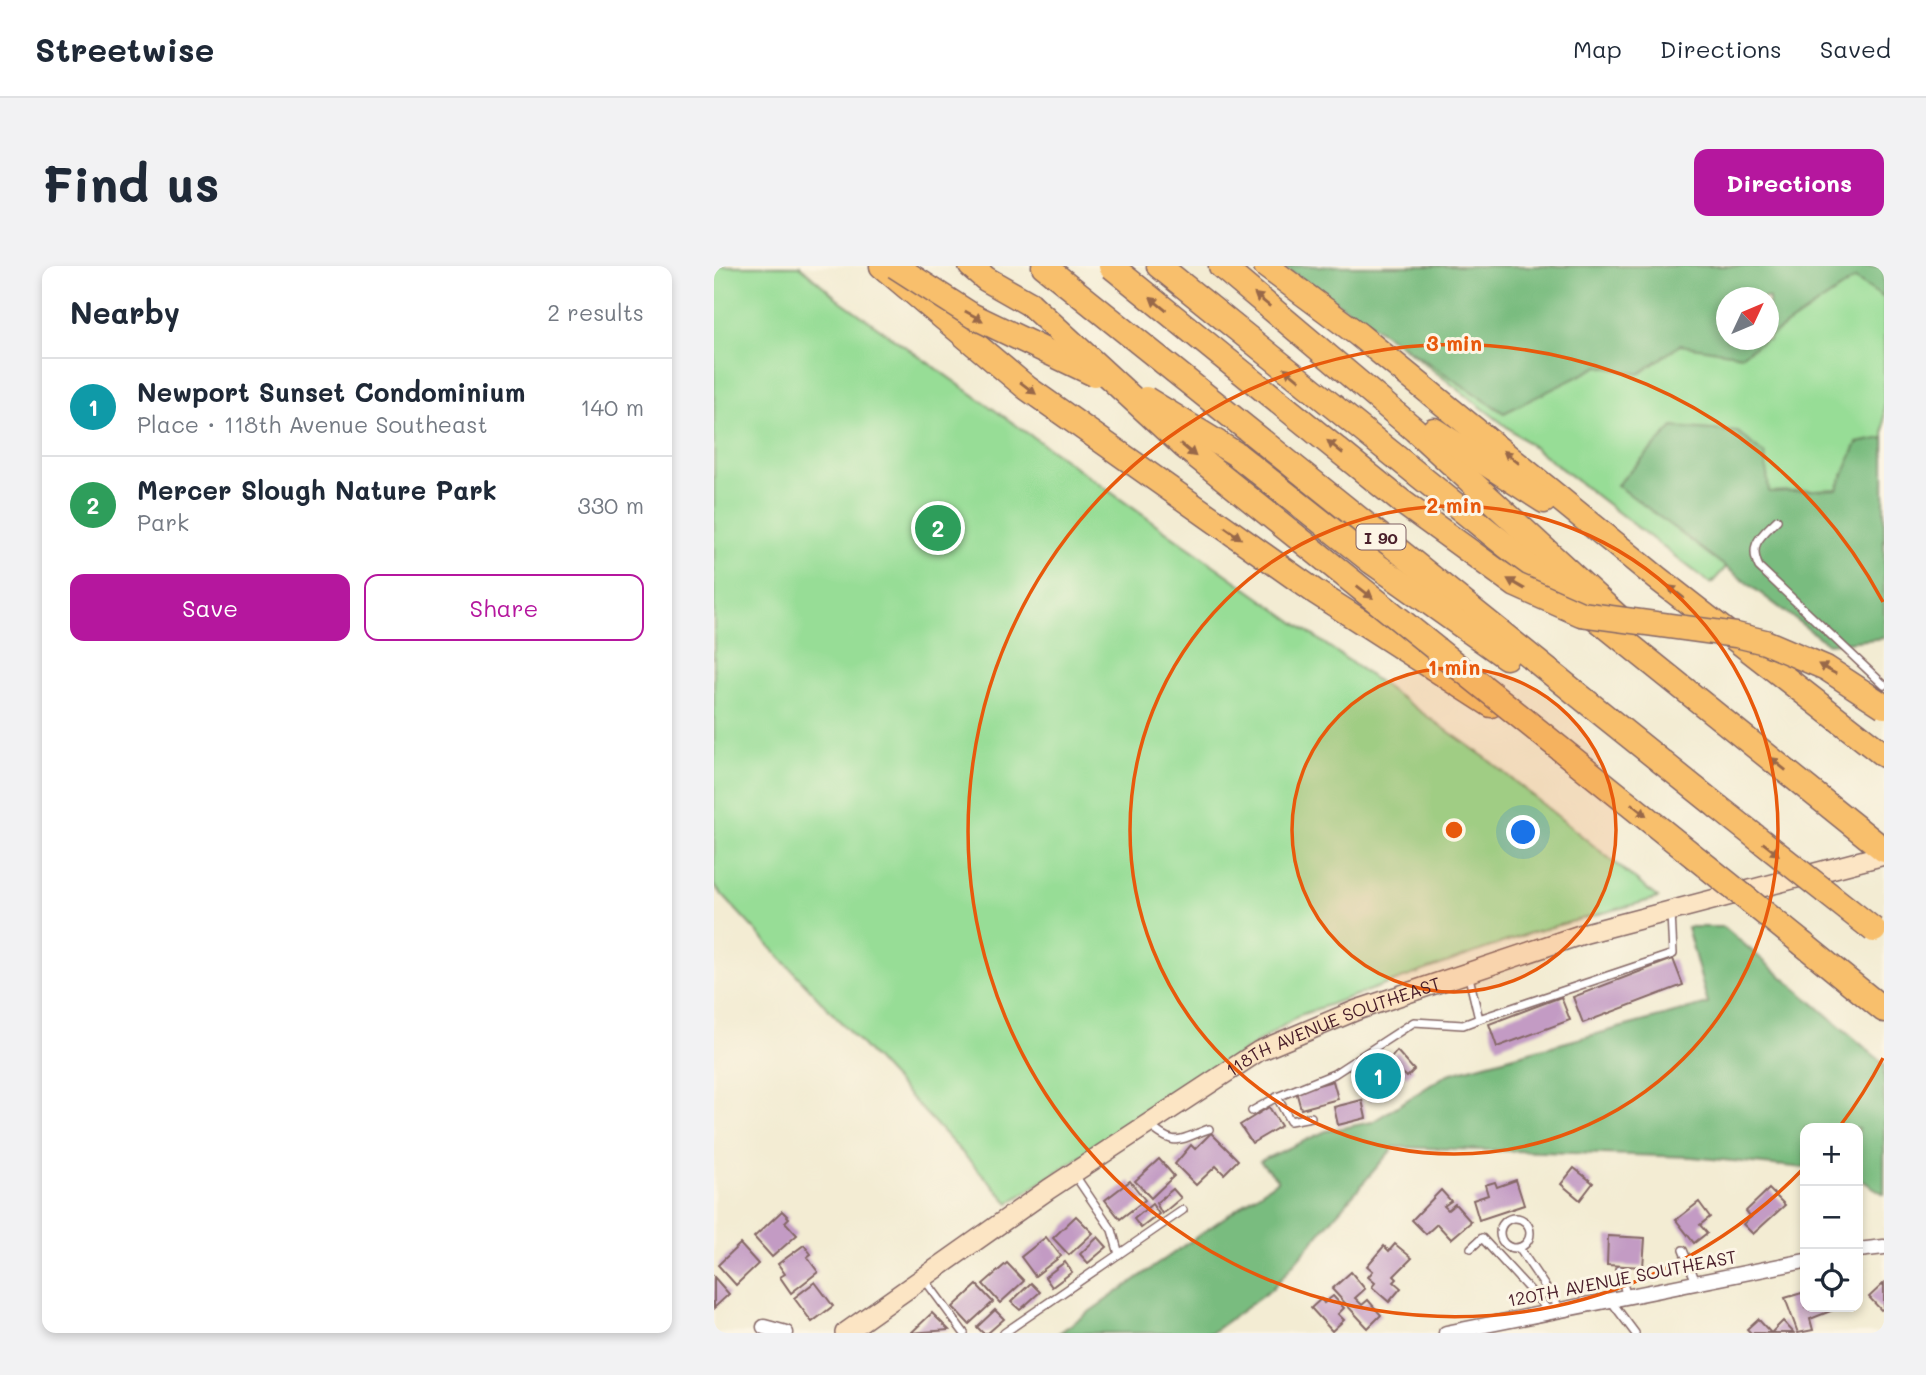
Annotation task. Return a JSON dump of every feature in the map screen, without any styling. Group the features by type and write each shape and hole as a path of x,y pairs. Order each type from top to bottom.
{"highway":[{"path":"882,266 1027,388 1317,593 1597,777"},
{"path":"895,266 973,316 1132,391 1194,426 1236,454 1372,562 1717,807"},
{"path":"971,266 986,279 1030,303"},
{"path":"990,266 1185,447 1884,1010"},
{"name":"I 90","path":"1044,266 1879,934"},
{"path":"1111,266 1402,502 1516,585 1581,614 1736,635 1765,642 1826,668 1884,706"},
{"path":"1159,266 1556,587 1671,676 1884,853"},
{"path":"1221,266 1352,374 1632,631 1671,676"},
{"path":"1266,266 1359,335 1620,548 1884,755"},
{"path":"1352,374 1494,470 1620,548"},
{"path":"1845,978 1884,1017"}],"street":[{"name":"118TH AVENUE SOUTHEAST","path":"845,1333 1073,1173 1259,1051 1292,1035 1586,933 1884,853"},
{"path":"1863,1249 1884,1247"},
{"name":"120TH AVENUE SOUTHEAST","path":"1446,1333 1507,1327 1556,1311 1800,1262"},
{"path":"764,1327 786,1333"}],"lane":[{"path":"1777,520 1755,542 1752,554 1759,567 1884,685"},
{"path":"1252,1111 1277,1097 1334,1074 1414,1022 1464,1025 1673,954 1671,911"},
{"path":"1468,972 1479,1019"},
{"path":"1277,1097 1290,1121 1311,1117"},
{"path":"1147,1124 1170,1141 1183,1141 1209,1129"},
{"path":"1073,1173 1112,1230 1119,1254"},
{"path":"1004,1333 1183,1210"},
{"path":"1508,1219 1522,1219 1529,1226 1528,1241 1520,1248 1509,1247 1501,1240 1501,1226 1508,1219"},
{"path":"1471,1248 1482,1238 1556,1311"},
{"path":"1520,1248 1556,1311"},
{"path":"1683,1250 1696,1283"},
{"path":"1619,1270 1627,1297"},
{"path":"922,1277 964,1333"},
{"path":"1611,1301 1635,1333"}],"green space":[{"path":"714,266 800,266 838,299 1486,758 1658,898 1530,933 1300,1015 1009,1203 714,886"},
{"path":"1282,266 1884,266 1884,298 1855,279 1779,330 1779,287 1716,287 1716,350 1750,350 1742,355 1680,345 1639,374 1599,366 1504,413"},
{"path":"1298,266 1884,266 1884,595 1791,495 1711,584"},
{"path":"1673,427 1738,432 1765,455 1769,492 1837,489 1857,443 1884,438 1884,638 1828,644 1617,485"},
{"path":"1687,927 1724,927 1884,1064 1884,1194 1863,1181 1863,1123 1800,1123 1800,1168 1692,1157 1394,1147 1272,1289 1211,1333 1059,1333 1278,1180 1260,1161 1326,1131 1372,1122 1448,1074 1708,1004"}],"building":[{"path":"1673,959 1683,985 1583,1023 1573,997"},
{"path":"1561,997 1570,1020 1497,1047 1489,1024"},
{"path":"1397,1051 1414,1070 1407,1077 1404,1074 1371,1101 1352,1079 1360,1072 1364,1075 1374,1066 1376,1068 1387,1057 1389,1060"},
{"path":"1333,1081 1338,1099 1301,1109 1296,1091"},
{"path":"1362,1100 1366,1118 1338,1125 1334,1107"},
{"path":"1269,1107 1281,1126 1252,1143 1240,1125"},
{"path":"1211,1133 1238,1160 1224,1174 1216,1166 1196,1185 1175,1164 1191,1145 1195,1149"},
{"path":"1159,1159 1174,1176 1151,1198 1135,1181"},
{"path":"1574,1168 1593,1183 1580,1200 1561,1184"},
{"path":"1516,1180 1524,1205 1479,1220 1473,1200 1488,1195 1485,1185 1495,1182 1497,1187"},
{"path":"1130,1181 1145,1200 1120,1219 1105,1200"},
{"path":"1173,1189 1181,1198 1162,1214 1156,1203"},
{"path":"1769,1189 1785,1205 1753,1234 1743,1224 1751,1217 1746,1211"},
{"path":"1441,1190 1451,1201 1444,1206 1448,1210 1455,1204 1471,1222 1451,1239 1437,1224 1426,1234 1412,1220"},
{"path":"1699,1202 1710,1217 1700,1225 1707,1233 1694,1243 1676,1220"},
{"path":"1152,1204 1159,1214 1141,1228 1134,1219"},
{"path":"782,1211 789,1218 785,1222 797,1235 772,1257 754,1237"},
{"path":"1076,1216 1093,1233 1069,1255 1053,1238"},
{"path":"1608,1236 1645,1238 1643,1267 1607,1265"},
{"path":"1046,1237 1061,1256 1035,1276 1021,1257"},
{"path":"1098,1237 1107,1247 1088,1263 1080,1254"},
{"path":"740,1244 758,1264 736,1285 718,1265"},
{"path":"1395,1244 1412,1258 1394,1276 1397,1279 1394,1282 1401,1288 1389,1302 1372,1287 1375,1283 1368,1277 1373,1271 1367,1266 1384,1246 1389,1251"},
{"path":"804,1245 811,1254 807,1257 818,1272 791,1293 780,1277 785,1274 778,1264"},
{"path":"1065,1262 1072,1272 1052,1287 1045,1277"},
{"path":"1007,1263 1024,1281 1000,1303 983,1284"},
{"path":"1351,1272 1365,1289 1355,1298 1362,1305 1368,1300 1381,1315 1368,1328 1332,1289"},
{"path":"714,1277 729,1294 714,1308"},
{"path":"815,1282 833,1306 812,1322 794,1298"},
{"path":"1031,1283 1040,1292 1020,1310 1011,1302"},
{"path":"1884,1283 1884,1308 1881,1310 1869,1297"},
{"path":"977,1285 993,1302 969,1324 953,1307"},
{"path":"1800,1294 1800,1312 1828,1312 1810,1319 1813,1330 1798,1333 1785,1298"},
{"path":"1333,1296 1344,1308 1338,1314 1344,1320 1332,1331 1311,1308 1321,1299 1324,1303"},
{"path":"995,1310 1004,1319 988,1333 983,1333 977,1327"},
{"path":"932,1313 949,1330 911,1333"},
{"path":"1758,1319 1771,1333 1751,1333 1747,1329"},
{"path":"1783,1321 1794,1333 1771,1333"}],"place":[{"name":"Mercer Slough Nature Park","path":"938,528"},
{"name":"Newport Sunset Condominium","path":"1378,1076"}]}
